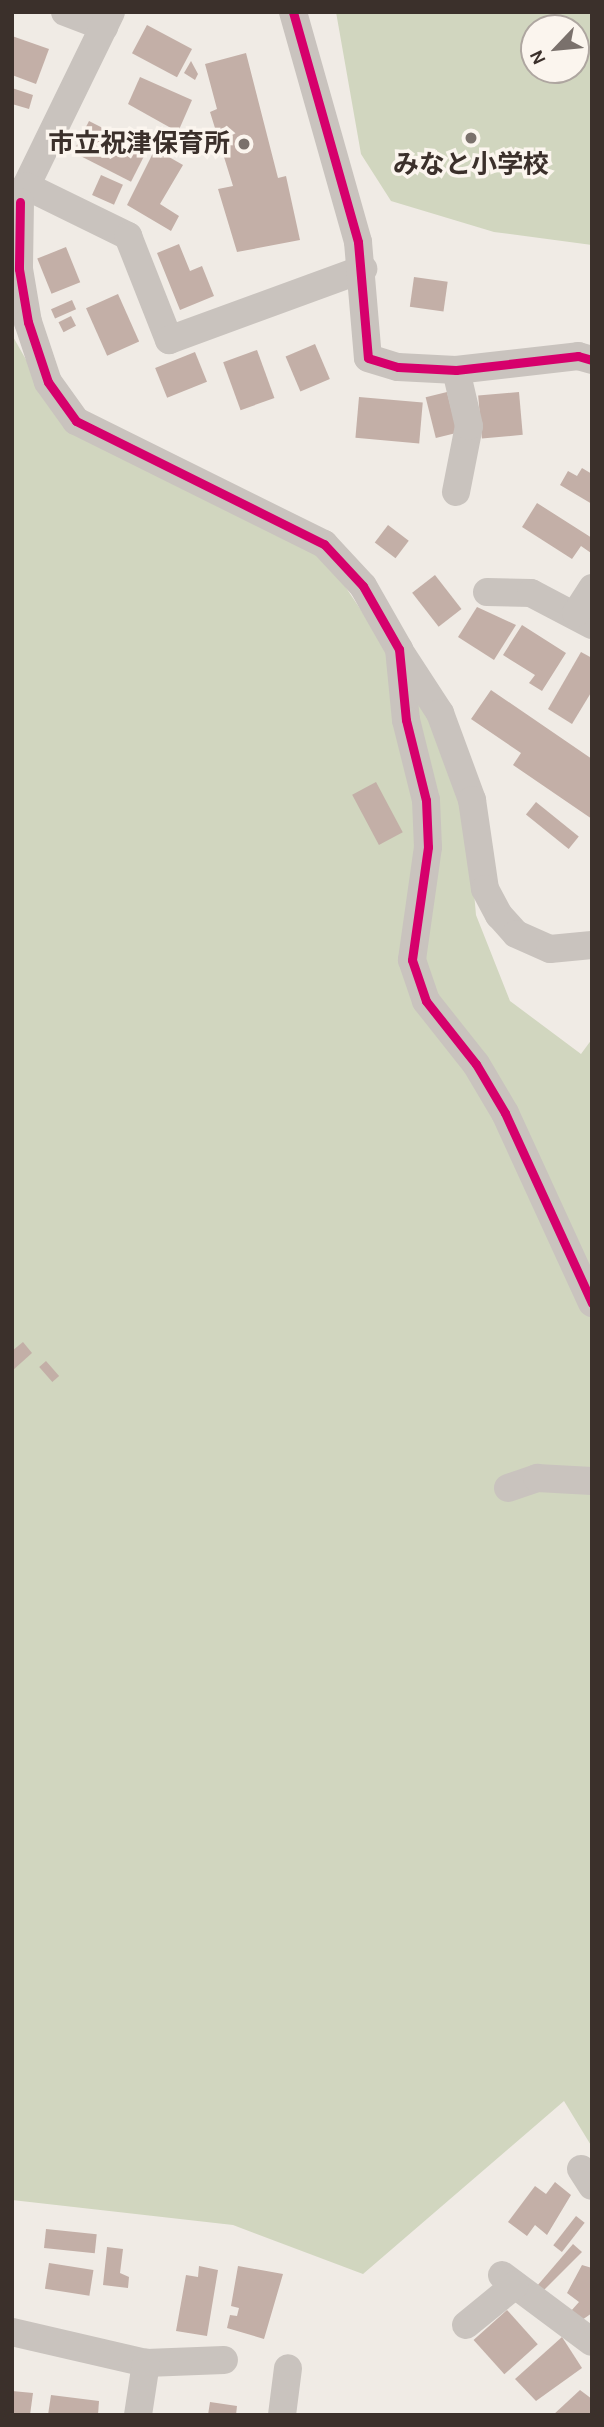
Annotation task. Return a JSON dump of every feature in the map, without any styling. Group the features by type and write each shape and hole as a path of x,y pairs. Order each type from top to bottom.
{"street":[{"path":"65,12 108,20 19,196 19,269 27,323 48,382 76,421 324,544 363,586 440,713 472,800 485,889 499,915 516,934 550,949 592,945"},
{"path":"293,12 340,161 363,269 368,358 398,367 456,370 578,356 592,360"},
{"path":"19,196 128,236 169,340 363,269"},
{"path":"456,370 469,426 456,492"},
{"path":"487,592 531,593 584,619 592,588"},
{"path":"399,649 406,720 426,800 428,847 412,960 426,1001 476,1064 505,1113 592,1303"},
{"path":"508,1488 537,1478 592,1481"},
{"path":"466,2325 509,2280 592,2342"},
{"path":"12,2332 146,2363 224,2360"},
{"path":"138,2415 146,2363"},
{"path":"282,2415 288,2368"}],"green space":[{"name":"みなと小学校","path":"336,12 592,12 592,245 494,232 391,201 361,154"},
{"path":"12,335 53,407 320,549 432,716 466,801 476,915 510,1001 581,1054 592,1039 592,2147 564,2101 363,2274 233,2225 12,2200"}],"building":[{"path":"147,25 192,49 177,77 132,53"},
{"path":"12,36 49,49 36,84 12,75"},
{"name":"市立祝津保育所","path":"246,53 278,178 286,176 300,240 237,252 218,189 233,186 210,112 217,109 205,64"},
{"path":"191,61 198,74 195,80 184,73"},
{"path":"140,77 192,100 178,132 128,104"},
{"path":"12,88 33,95 29,109 12,104"},
{"path":"89,121 147,151 131,182 73,152"},
{"path":"155,149 183,165 160,204 179,216 171,231 127,205"},
{"path":"101,175 123,185 114,205 92,195"},
{"path":"179,244 190,271 202,266 214,296 180,310 157,253"},
{"path":"66,247 80,282 51,294 37,259"},
{"path":"414,277 448,282 443,311 410,307"},
{"path":"118,294 139,342 107,356 86,308"},
{"path":"72,300 76,309 55,318 51,309"},
{"path":"71,316 76,326 64,332 59,322"},
{"path":"315,344 330,379 300,391 286,357"},
{"path":"257,350 274,398 241,410 223,362"},
{"path":"195,352 207,382 167,398 155,368"},
{"path":"447,392 457,433 436,438 426,397"},
{"path":"519,392 523,435 482,438 478,396"},
{"path":"359,397 423,403 419,443 355,438"},
{"path":"582,468 592,474 592,504 560,485 568,471 577,476"},
{"path":"537,503 592,538 591,553 581,546 572,559 522,527"},
{"path":"388,525 409,541 396,558 375,543"},
{"path":"435,575 461,609 439,627 412,593"},
{"path":"477,607 516,625 494,660 458,637"},
{"path":"522,625 566,653 542,691 529,683 535,675 503,655"},
{"path":"581,652 592,658 592,691 572,724 548,709"},
{"path":"491,690 592,759 592,819 513,765 521,753 471,719"},
{"path":"376,782 403,832 379,845 352,795"},
{"path":"536,802 579,837 569,849 526,814"},
{"path":"23,1342 32,1353 12,1371 12,1351"},
{"path":"46,1361 59,1376 52,1382 39,1367"},
{"path":"555,2182 571,2195 547,2235 535,2225 527,2236 508,2222 535,2186 546,2194"},
{"path":"576,2216 585,2223 562,2252 553,2245"},
{"path":"46,2229 97,2234 95,2253 44,2248"},
{"path":"573,2244 582,2252 543,2291 537,2286"},
{"path":"107,2247 123,2249 120,2273 129,2277 128,2288 103,2285"},
{"path":"49,2263 93,2270 89,2296 45,2289"},
{"path":"582,2265 592,2268 592,2313 582,2320 571,2311 579,2302 567,2293"},
{"path":"199,2266 218,2270 207,2336 176,2331 186,2275 198,2277"},
{"path":"238,2266 283,2274 264,2339 227,2328 230,2315 237,2316 239,2308 231,2306"},
{"path":"507,2310 538,2344 504,2374 474,2340"},
{"path":"562,2337 582,2368 536,2401 515,2379"},
{"path":"580,2390 592,2399 592,2415 553,2415"},
{"path":"12,2391 33,2393 30,2415 12,2415"},
{"path":"51,2395 99,2401 98,2415 48,2415"},
{"path":"210,2402 237,2406 236,2415 208,2415"}],"cycle path":[{"path":"293,12 358,242 368,358 398,367 456,370 578,356 592,360"},
{"path":"20,202 19,269 28,322 48,382 76,421 324,544 363,586 399,649 406,720 426,800 428,847 412,960 426,1001 476,1064 505,1113 592,1303"}],"place":[{"name":"みなと小学校","path":"471,138"},
{"name":"市立祝津保育所","path":"244,144"}]}
